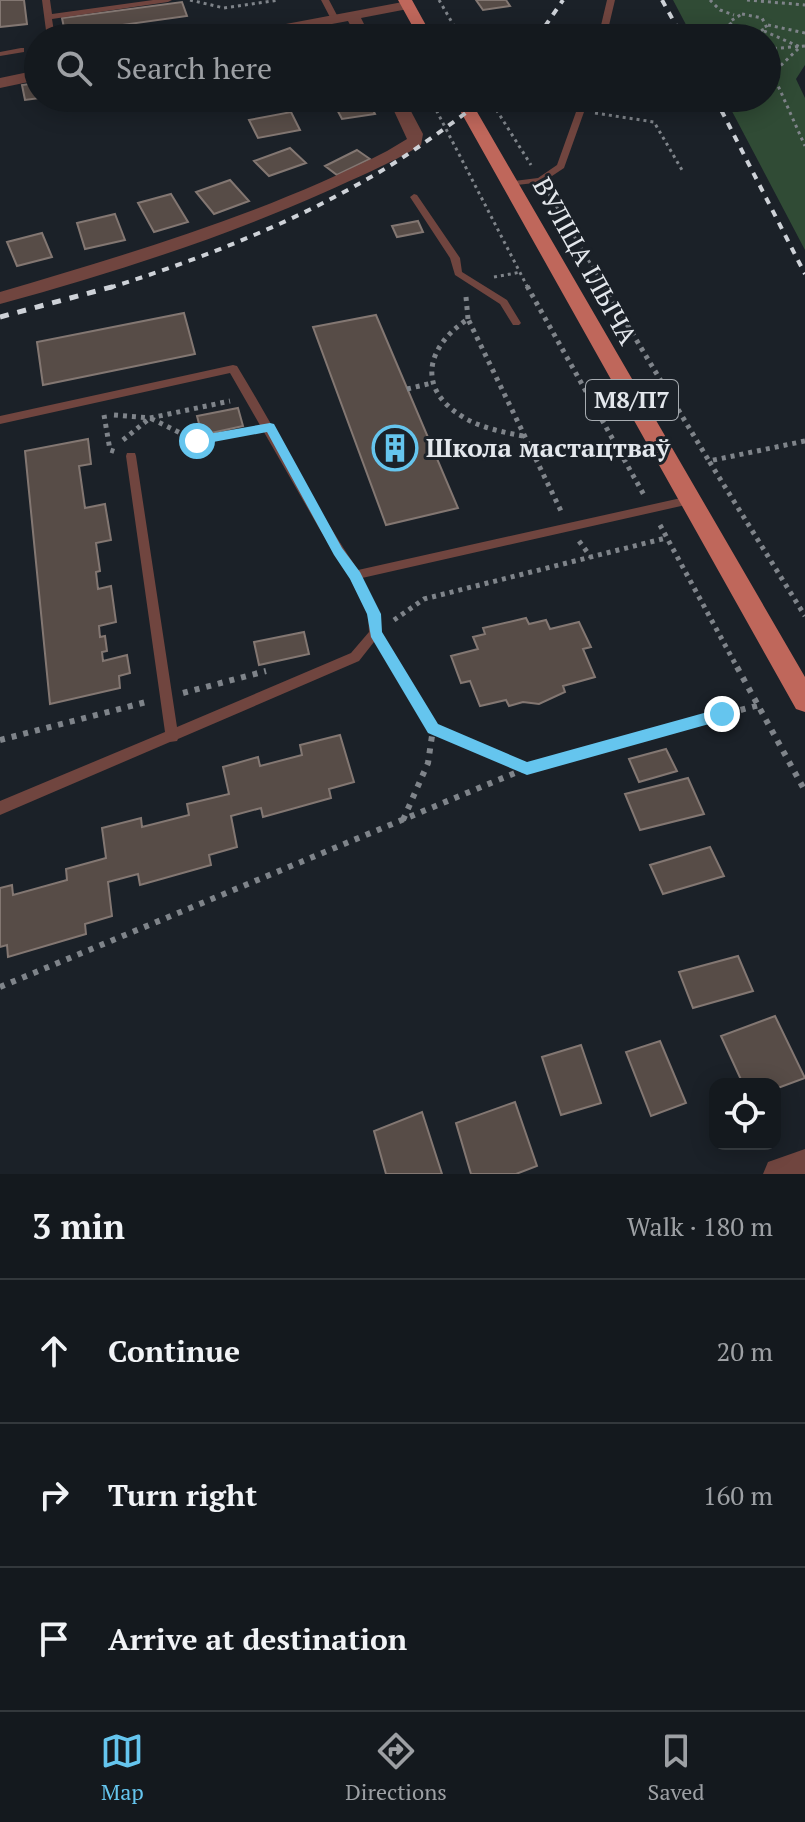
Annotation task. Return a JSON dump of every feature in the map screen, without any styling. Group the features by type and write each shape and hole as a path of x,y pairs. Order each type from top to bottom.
{"main road":[{"path":"406,3 418,24"},
{"name":"ВУЛІЦА ІЛЬІЧА","path":"469,112 805,701"}],"street":[{"path":"308,24 406,3"},
{"path":"352,14 357,24"},
{"path":"0,83 24,78"},
{"path":"0,298 139,258 249,218 391,156 415,141 415,134 403,112"},
{"path":"780,1174 805,1166"}],"lane":[{"path":"46,0 50,24"},
{"path":"49,17 168,0"},
{"path":"325,0 335,19"},
{"path":"605,24 611,0"},
{"path":"0,54 21,50"},
{"path":"510,184 540,180 561,166 580,112"},
{"path":"414,197 455,258 458,273 504,302 516,323"},
{"path":"0,420 233,369 355,575 374,614 375,633 355,657 0,808"},
{"path":"131,456 172,737"},
{"path":"355,575 690,500"}],"path":[{"path":"190,0 224,8 279,0"},
{"path":"439,0 453,24"},
{"path":"710,0 720,10 735,16 756,16 767,24"},
{"path":"747,0 805,5"},
{"path":"730,24 735,16"},
{"path":"781,28 805,33"},
{"path":"781,38 802,47"},
{"path":"781,48 802,47"},
{"path":"781,65 802,47"},
{"path":"781,93 795,130 805,146"},
{"path":"437,112 505,247 805,791"},
{"path":"498,112 805,616"},
{"path":"593,112 654,122 682,170"},
{"path":"523,436 497,431 462,416 444,401 432,383 430,359 443,338 468,319 569,527 591,557"},
{"path":"407,389 432,383"},
{"path":"89,417 103,414 150,418 251,397"},
{"path":"103,414 110,450"},
{"path":"150,418 197,441 270,427"},
{"path":"110,450 150,418"},
{"path":"709,461 805,441"},
{"path":"110,450 131,456"},
{"path":"527,768 433,729 375,633 424,599 666,538"},
{"path":"0,987 527,768 759,705"},
{"path":"402,821 428,763 433,729"}],"green space":[{"path":"673,0 805,0 805,65 796,79 805,98 805,250 732,112 781,112 781,24 686,24"}],"building":[{"path":"0,0 24,0 27,24 0,27"},
{"path":"476,0 506,0 510,6 483,10"},
{"path":"182,2 187,16 130,24 63,24 62,18"},
{"path":"291,112 300,130 258,138 249,120"},
{"path":"338,112 375,114 342,119"},
{"path":"290,148 306,163 269,176 254,161"},
{"path":"357,150 370,159 337,175 325,166"},
{"path":"230,180 249,201 214,214 196,192"},
{"path":"171,194 188,222 154,232 138,203"},
{"path":"115,214 125,240 85,249 77,223"},
{"path":"418,221 423,232 397,237 392,226"},
{"path":"42,233 52,257 17,266 7,242"},
{"path":"184,313 195,354 43,385 37,342"},
{"name":"Школа мастацтваў","path":"376,315 458,508 386,525 313,327"},
{"path":"238,408 243,426 202,435 197,416"},
{"path":"88,439 91,464 79,466 85,508 105,504 111,540 96,543 100,571 96,572 98,589 111,586 116,622 99,626 100,637 105,636 107,651 102,652 103,661 127,655 130,673 119,676 120,688 50,704 25,451"},
{"path":"526,618 529,624 546,620 550,629 579,622 591,647 583,649 595,677 563,686 565,692 539,704 523,702 509,706 506,700 480,706 470,681 461,683 451,656 478,649 473,637 485,634 483,628"},
{"path":"304,632 309,654 259,665 254,642"},
{"path":"340,735 354,782 329,789 331,798 263,817 261,808 231,816 237,847 209,855 211,865 140,885 138,874 108,882 112,916 85,924 86,934 8,957 7,945 0,947 0,888 12,885 13,895 67,880 66,869 106,858 102,828 141,818 142,827 189,815 187,804 229,794 223,767 258,757 260,766 302,755 300,745"},
{"path":"666,749 677,771 639,782 629,759"},
{"path":"688,778 704,814 640,830 625,794"},
{"path":"710,847 724,876 663,894 650,865"},
{"path":"738,956 753,991 693,1008 679,972"},
{"path":"775,1016 805,1078 781,1087 781,1078 740,1078 721,1036"},
{"path":"660,1041 686,1103 651,1116 626,1052"},
{"path":"581,1045 601,1103 561,1115 542,1057"},
{"path":"515,1102 537,1166 516,1174 471,1174 456,1123"},
{"path":"422,1112 442,1174 386,1174 374,1131"}],"railway":[{"path":"547,24 563,0"},
{"path":"662,0 675,24"},
{"path":"109,288 176,266 307,211 399,160 467,112"},
{"path":"722,112 805,274"},
{"path":"0,317 115,286"}],"place":[{"name":"Школа мастацтваў","path":"395,448"}],"route":[{"path":"197,441 270,427 338,551 355,575 374,614 375,633 433,729 527,768 722,714"}]}
